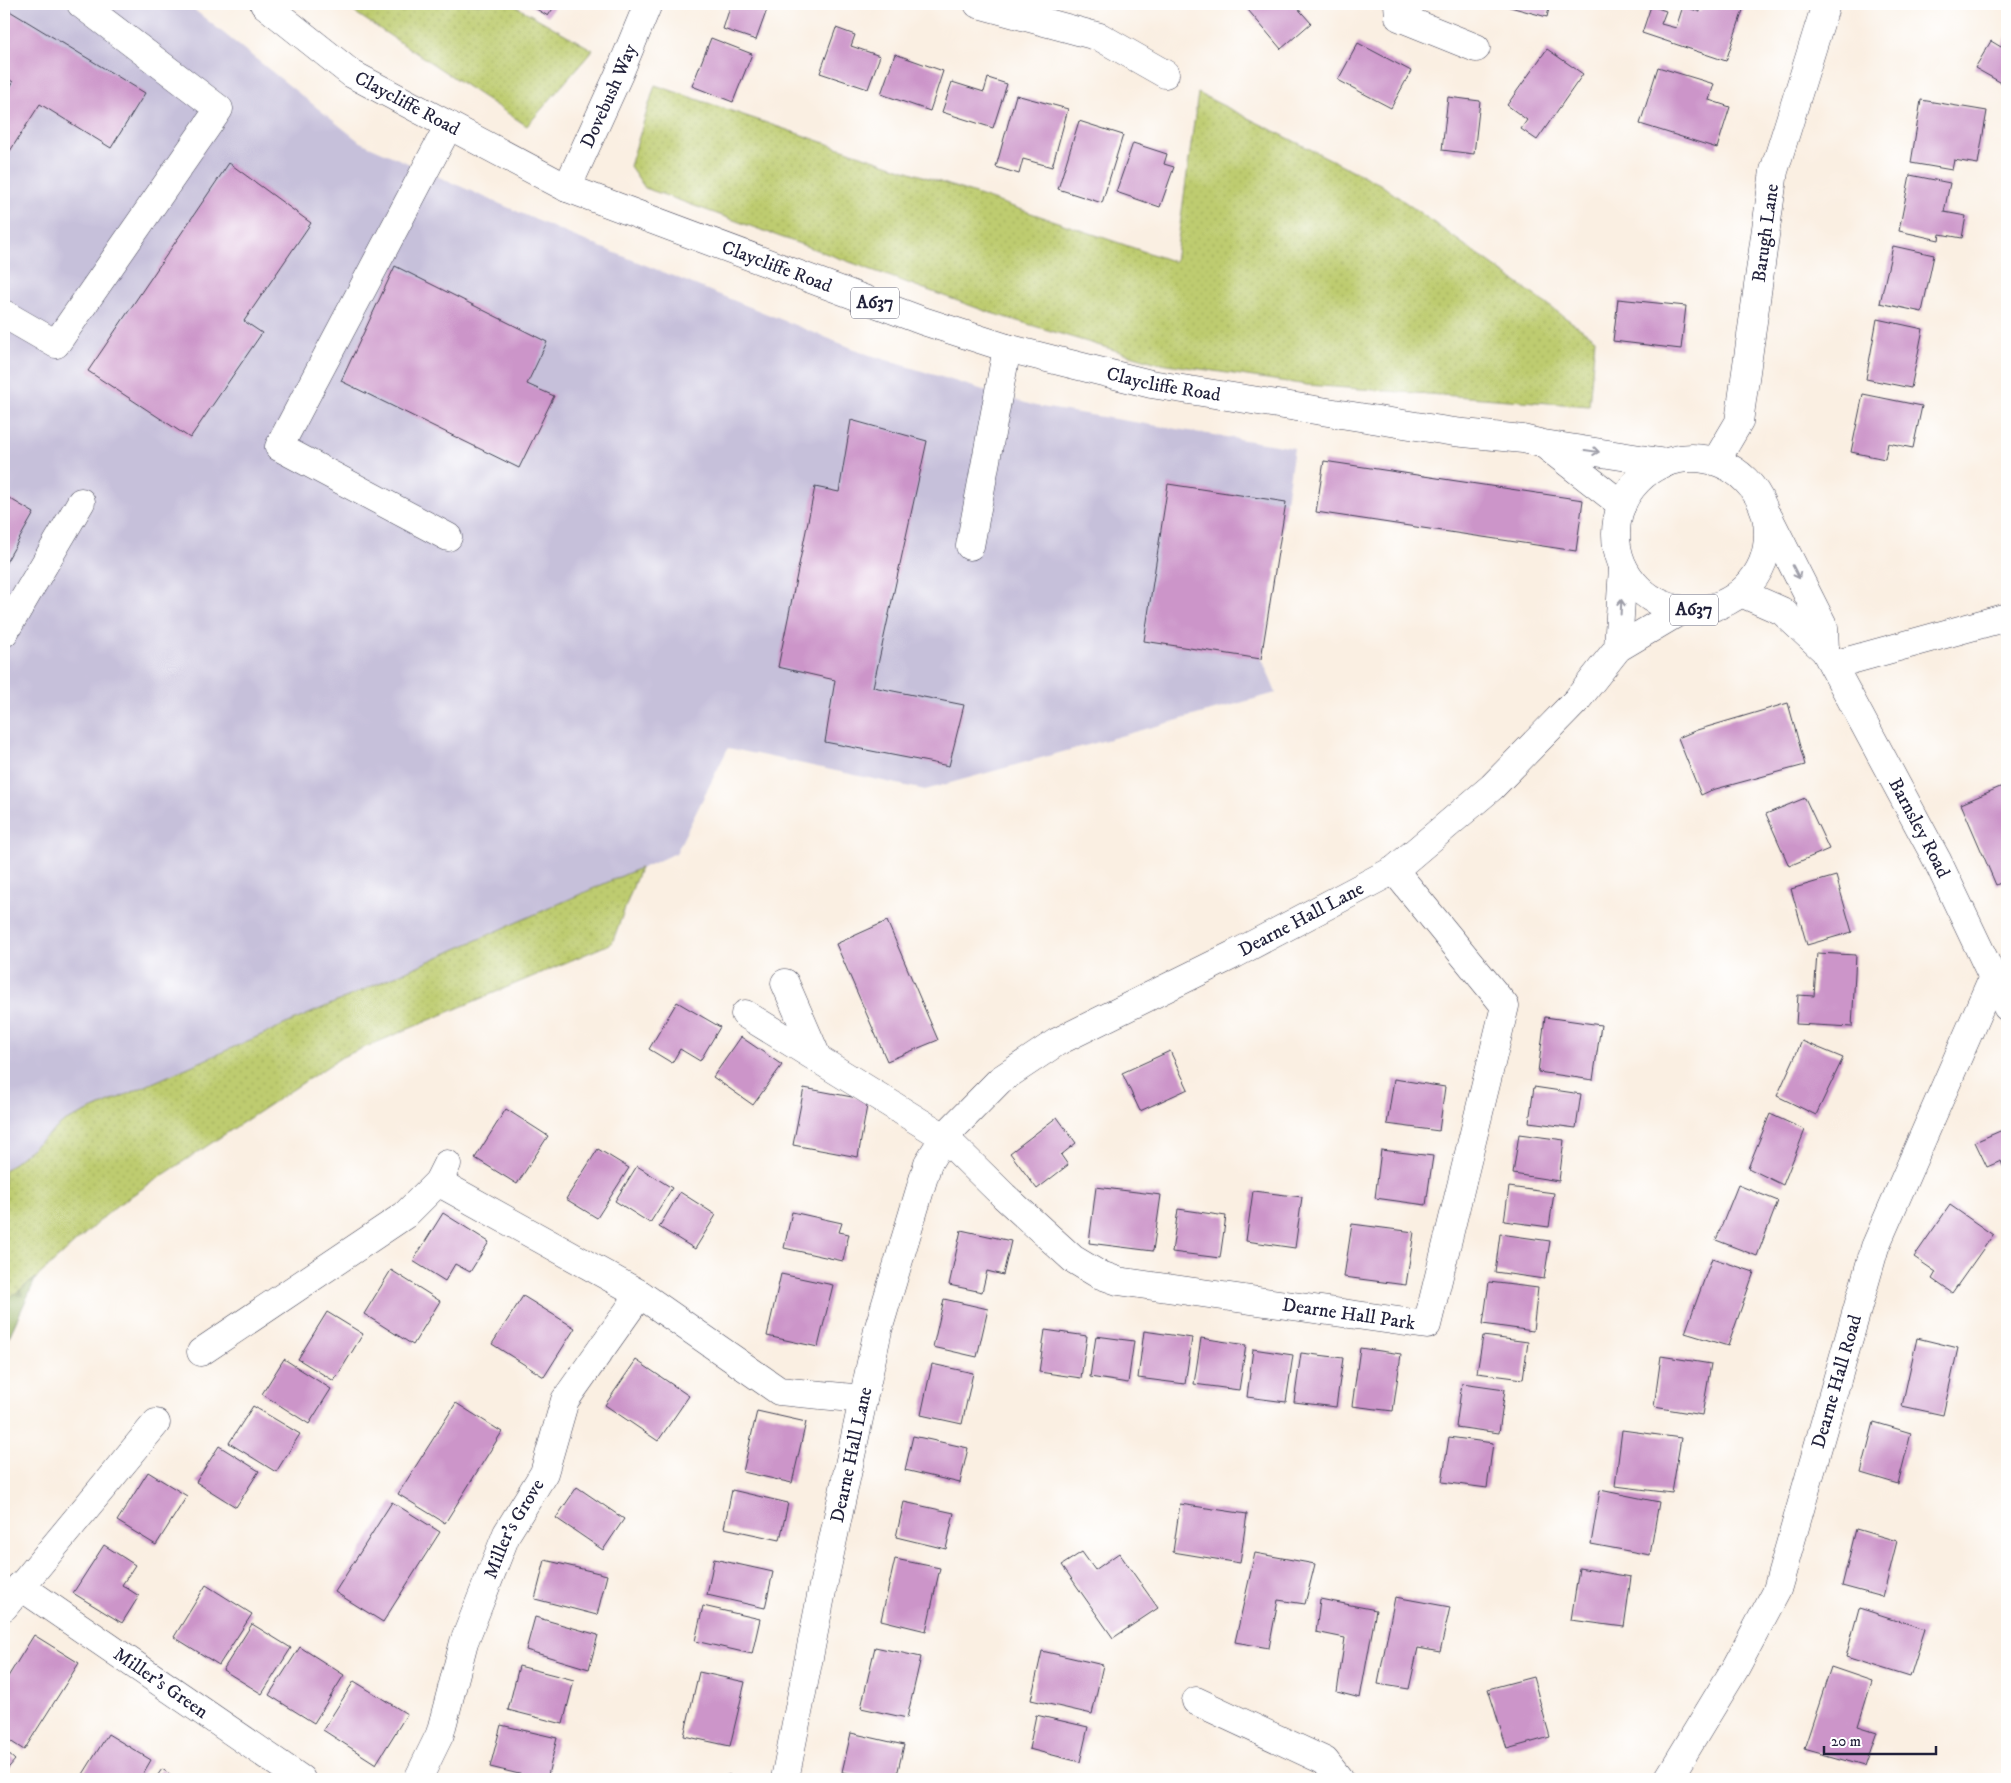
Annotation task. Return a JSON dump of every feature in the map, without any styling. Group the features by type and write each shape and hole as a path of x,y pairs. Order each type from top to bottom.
{"main road":[{"path":"4,314 56,344 219,109 82,4"},
{"name":"Claycliffe Road","path":"264,4 352,74 567,188 923,321 1007,348 1151,384 1445,430 1523,439 1666,463"},
{"name":"Dovebush Way","path":"567,188 619,74 648,4"},
{"path":"978,4 1100,37 1164,74"},
{"path":"1398,4 1399,17 1476,48"},
{"name":"Barugh Lane","path":"1716,461 1740,422 1774,171 1826,4"},
{"path":"448,536 278,447 449,125"},
{"path":"970,546 1007,348"},
{"name":"Claycliffe Road","path":"1544,444 1622,504"},
{"name":"Barnsley Road","path":"1766,513 1769,535 1766,557 1756,577 1741,593 1723,604 1703,610 1682,610 1658,602 1638,588 1623,566 1617,547 1617,525 1622,504 1633,487 1648,473 1666,463 1691,458 1716,461 1738,473 1755,491 1824,627 1829,658"},
{"path":"4,633 81,502"},
{"path":"1618,648 1623,566"},
{"name":"Barnsley Road","path":"1741,593 1782,611 1829,658 1937,860 2007,1007"},
{"name":"Dearne Hall Lane","path":"786,1779 823,1586 878,1330 897,1261 928,1163 944,1137 1000,1080 1057,1042 1236,954 1394,870 1492,786 1577,700 1618,648 1682,610"},
{"path":"1829,658 2007,617"},
{"name":"Dearne Hall Park","path":"944,1137 1066,1253 1098,1274 1118,1281 1427,1325 1505,1006 1394,870"},
{"name":"Dearne Hall Road","path":"1668,1779 1736,1667 1777,1590 1875,1248 1993,977"},
{"path":"785,983 818,1059"},
{"path":"745,1014 944,1137"},
{"path":"201,1352 405,1215 442,1173 640,1294 779,1391 863,1399"},
{"name":"Miller's Grove","path":"418,1779 440,1734 464,1642 507,1533 544,1473 565,1400 640,1294"},
{"name":"Miller's Green","path":"156,1423 12,1596 301,1779"},
{"path":"1196,1701 1325,1761 1339,1779"}],"shaded area":[{"path":"4,4 187,4 360,142 568,234 867,354 1035,406 1294,448 1262,659 1276,693 925,790 728,748 676,853 64,1122 4,1171"}],"green space":[{"path":"342,4 512,4 593,50 527,126"},
{"path":"655,85 1175,262 1198,93 1380,184 1595,339 1589,406 1307,385 1154,362 991,313 645,188 630,166"},
{"path":"640,868 612,943 342,1057 116,1206 36,1278 4,1302 4,1171 64,1122"},
{"path":"36,1278 4,1348 4,1302"}],"building":[{"path":"528,4 556,4 548,16"},
{"path":"731,4 769,4 756,40 723,29"},
{"path":"1243,4 1294,4 1311,23 1281,49"},
{"path":"1499,4 1550,4 1547,17"},
{"path":"1703,4 1745,4 1726,61 1642,33 1651,6 1666,11 1661,24 1676,28 1683,6 1700,12"},
{"path":"8,10 145,93 111,148 40,104 10,151 4,147 4,98 13,82 4,76 4,16"},
{"path":"836,28 855,35 851,46 880,56 868,89 820,73"},
{"path":"2007,36 2007,86 1975,68 1991,41 2001,47"},
{"path":"711,38 752,54 733,102 692,86"},
{"path":"1358,43 1411,71 1391,108 1338,80"},
{"path":"1547,49 1583,74 1537,140 1521,129 1527,120 1507,105"},
{"path":"895,54 943,71 930,111 881,94"},
{"path":"1658,67 1714,84 1709,100 1730,107 1717,148 1640,124"},
{"path":"988,78 1007,84 993,128 942,112 952,82 984,92"},
{"path":"1016,95 1068,109 1052,167 1023,159 1019,174 996,167"},
{"path":"1448,97 1480,101 1474,154 1442,150"},
{"path":"1921,100 1987,111 1978,164 1954,160 1952,170 1911,163"},
{"path":"1079,121 1123,135 1102,203 1058,189"},
{"path":"1133,143 1167,154 1164,164 1174,167 1160,207 1116,192"},
{"path":"229,163 311,223 244,321 262,333 190,438 88,371"},
{"path":"1910,175 1950,183 1944,212 1966,216 1962,238 1940,234 1939,240 1899,231"},
{"path":"1893,246 1934,255 1922,312 1880,303"},
{"path":"395,266 547,342 527,384 554,396 519,468 341,381"},
{"path":"1618,299 1686,306 1681,349 1613,341"},
{"path":"1877,319 1923,329 1911,388 1866,379"},
{"path":"1863,394 1922,406 1913,448 1888,443 1885,459 1851,452"},
{"path":"851,420 927,441 873,687 964,705 949,766 825,742 835,680 778,667 815,487 839,492"},
{"path":"1324,461 1583,500 1576,551 1316,512"},
{"path":"1168,484 1286,502 1261,659 1144,641"},
{"path":"4,495 34,513 4,566"},
{"path":"1788,703 1805,765 1712,790 1701,795 1678,738 1697,730"},
{"path":"2007,784 2007,880 1996,885 1961,804"},
{"path":"1805,798 1829,849 1789,866 1766,814"},
{"path":"1836,876 1852,932 1807,945 1791,889"},
{"path":"887,921 938,1040 887,1061 836,944"},
{"path":"1817,953 1856,955 1852,1027 1796,1024 1798,995 1814,996"},
{"path":"677,1002 720,1027 700,1061 680,1049 672,1063 649,1049"},
{"path":"1545,1017 1601,1025 1593,1080 1538,1072"},
{"path":"741,1037 782,1065 753,1105 713,1077"},
{"path":"1802,1041 1843,1058 1816,1115 1777,1096"},
{"path":"1170,1051 1188,1089 1140,1111 1122,1073"},
{"path":"1394,1079 1445,1087 1439,1131 1387,1124"},
{"path":"1534,1087 1581,1094 1576,1128 1529,1122"},
{"path":"804,1088 868,1100 858,1157 793,1145"},
{"path":"506,1109 548,1136 517,1184 475,1158"},
{"path":"1770,1114 1805,1130 1783,1185 1748,1168"},
{"path":"1057,1117 1076,1143 1061,1155 1068,1165 1037,1189 1010,1153"},
{"path":"2007,1128 2007,1177 2001,1161 1987,1167 1975,1142"},
{"path":"1519,1134 1564,1140 1559,1181 1513,1174"},
{"path":"598,1149 629,1168 597,1218 566,1199"},
{"path":"1381,1150 1433,1156 1426,1205 1375,1198"},
{"path":"637,1166 672,1188 650,1223 615,1201"},
{"path":"1738,1185 1778,1201 1757,1256 1716,1240"},
{"path":"1096,1187 1161,1195 1153,1251 1089,1243"},
{"path":"1509,1187 1554,1193 1549,1227 1504,1221"},
{"path":"1253,1191 1302,1197 1295,1248 1246,1241"},
{"path":"680,1192 716,1215 695,1249 659,1227"},
{"path":"1950,1205 1993,1235 1952,1293 1932,1279 1936,1272 1914,1257"},
{"path":"1178,1209 1226,1216 1220,1258 1172,1252"},
{"path":"792,1212 842,1223 839,1232 849,1234 843,1261 784,1248"},
{"path":"443,1213 489,1242 470,1272 455,1264 445,1281 413,1261"},
{"path":"1352,1224 1414,1232 1406,1285 1344,1277"},
{"path":"961,1230 1011,1241 1003,1275 987,1271 982,1292 949,1285"},
{"path":"1500,1234 1550,1241 1544,1279 1495,1272"},
{"path":"1712,1258 1754,1272 1728,1346 1685,1333"},
{"path":"391,1270 440,1301 413,1345 364,1314"},
{"path":"781,1274 833,1285 818,1347 767,1336"},
{"path":"1489,1282 1538,1288 1533,1331 1483,1324"},
{"path":"523,1296 575,1328 544,1377 492,1344"},
{"path":"944,1299 988,1309 977,1357 933,1347"},
{"path":"327,1312 363,1334 334,1381 298,1359"},
{"path":"1045,1330 1087,1336 1081,1378 1039,1372"},
{"path":"1144,1331 1192,1338 1185,1384 1138,1378"},
{"path":"1096,1336 1134,1341 1128,1383 1090,1377"},
{"path":"1483,1336 1528,1342 1523,1379 1477,1373"},
{"path":"1201,1338 1246,1345 1239,1390 1194,1384"},
{"path":"1917,1338 1958,1348 1943,1415 1902,1406"},
{"path":"1360,1348 1401,1354 1393,1411 1352,1406"},
{"path":"1253,1349 1293,1355 1286,1402 1247,1397"},
{"path":"1301,1353 1343,1358 1336,1407 1294,1402"},
{"path":"1661,1356 1711,1364 1702,1415 1654,1407"},
{"path":"284,1359 331,1389 309,1424 262,1394"},
{"path":"636,1360 689,1396 658,1441 605,1405"},
{"path":"932,1364 973,1373 962,1424 921,1415"},
{"path":"1462,1383 1505,1389 1499,1433 1456,1427"},
{"path":"456,1403 502,1432 445,1523 398,1494"},
{"path":"253,1406 300,1434 276,1472 229,1443"},
{"path":"757,1411 806,1422 792,1483 743,1472"},
{"path":"1874,1422 1911,1433 1898,1484 1861,1473"},
{"path":"1622,1430 1681,1438 1672,1493 1615,1486"},
{"path":"913,1436 968,1448 960,1483 905,1470"},
{"path":"1449,1437 1493,1443 1487,1488 1442,1482"},
{"path":"219,1446 259,1471 236,1507 196,1482"},
{"path":"148,1472 187,1496 156,1545 117,1521"},
{"path":"577,1487 624,1519 603,1550 556,1518"},
{"path":"732,1490 788,1503 780,1540 724,1528"},
{"path":"1600,1490 1659,1502 1650,1555 1591,1544"},
{"path":"392,1502 440,1532 383,1622 335,1592"},
{"path":"904,1502 954,1513 946,1549 896,1537"},
{"path":"1180,1504 1247,1514 1240,1563 1173,1552"},
{"path":"1856,1529 1897,1541 1883,1597 1842,1586"},
{"path":"104,1545 135,1565 122,1585 139,1596 122,1623 73,1593"},
{"path":"1082,1552 1095,1570 1119,1553 1158,1608 1113,1638 1062,1565"},
{"path":"1255,1553 1315,1564 1305,1604 1278,1600 1269,1648 1235,1642"},
{"path":"714,1559 773,1572 765,1608 707,1595"},
{"path":"895,1559 940,1568 926,1631 881,1620"},
{"path":"545,1560 607,1575 597,1615 535,1599"},
{"path":"1579,1568 1631,1577 1624,1627 1571,1620"},
{"path":"206,1585 252,1614 219,1665 174,1637"},
{"path":"1395,1597 1450,1607 1440,1652 1418,1648 1409,1689 1378,1684"},
{"path":"1320,1599 1376,1610 1360,1698 1337,1692 1345,1638 1316,1632"},
{"path":"703,1606 760,1619 752,1654 695,1641"},
{"path":"1859,1608 1925,1629 1910,1677 1846,1657"},
{"path":"535,1617 598,1635 589,1669 526,1650"},
{"path":"252,1624 291,1648 262,1694 223,1670"},
{"path":"34,1635 79,1663 24,1750 4,1737 4,1683"},
{"path":"300,1647 344,1675 314,1723 269,1695"},
{"path":"875,1647 921,1657 907,1718 861,1708"},
{"path":"1042,1651 1103,1665 1092,1714 1031,1700"},
{"path":"519,1666 574,1680 563,1724 508,1710"},
{"path":"1831,1667 1872,1681 1858,1726 1877,1732 1865,1766 1804,1749"},
{"path":"699,1672 745,1682 730,1746 684,1736"},
{"path":"1533,1677 1550,1737 1507,1749 1488,1689"},
{"path":"354,1681 407,1714 376,1764 323,1730"},
{"path":"1036,1715 1088,1727 1080,1762 1029,1749"},
{"path":"501,1725 557,1738 547,1779 490,1767"},
{"path":"851,1733 904,1745 896,1779 878,1779 842,1772"},
{"path":"108,1734 151,1760 140,1779 80,1779"},
{"path":"4,1750 15,1760 4,1773"},
{"path":"162,1769 178,1779 155,1779"},
{"path":"730,1775 731,1779 703,1779 703,1778"}]}
